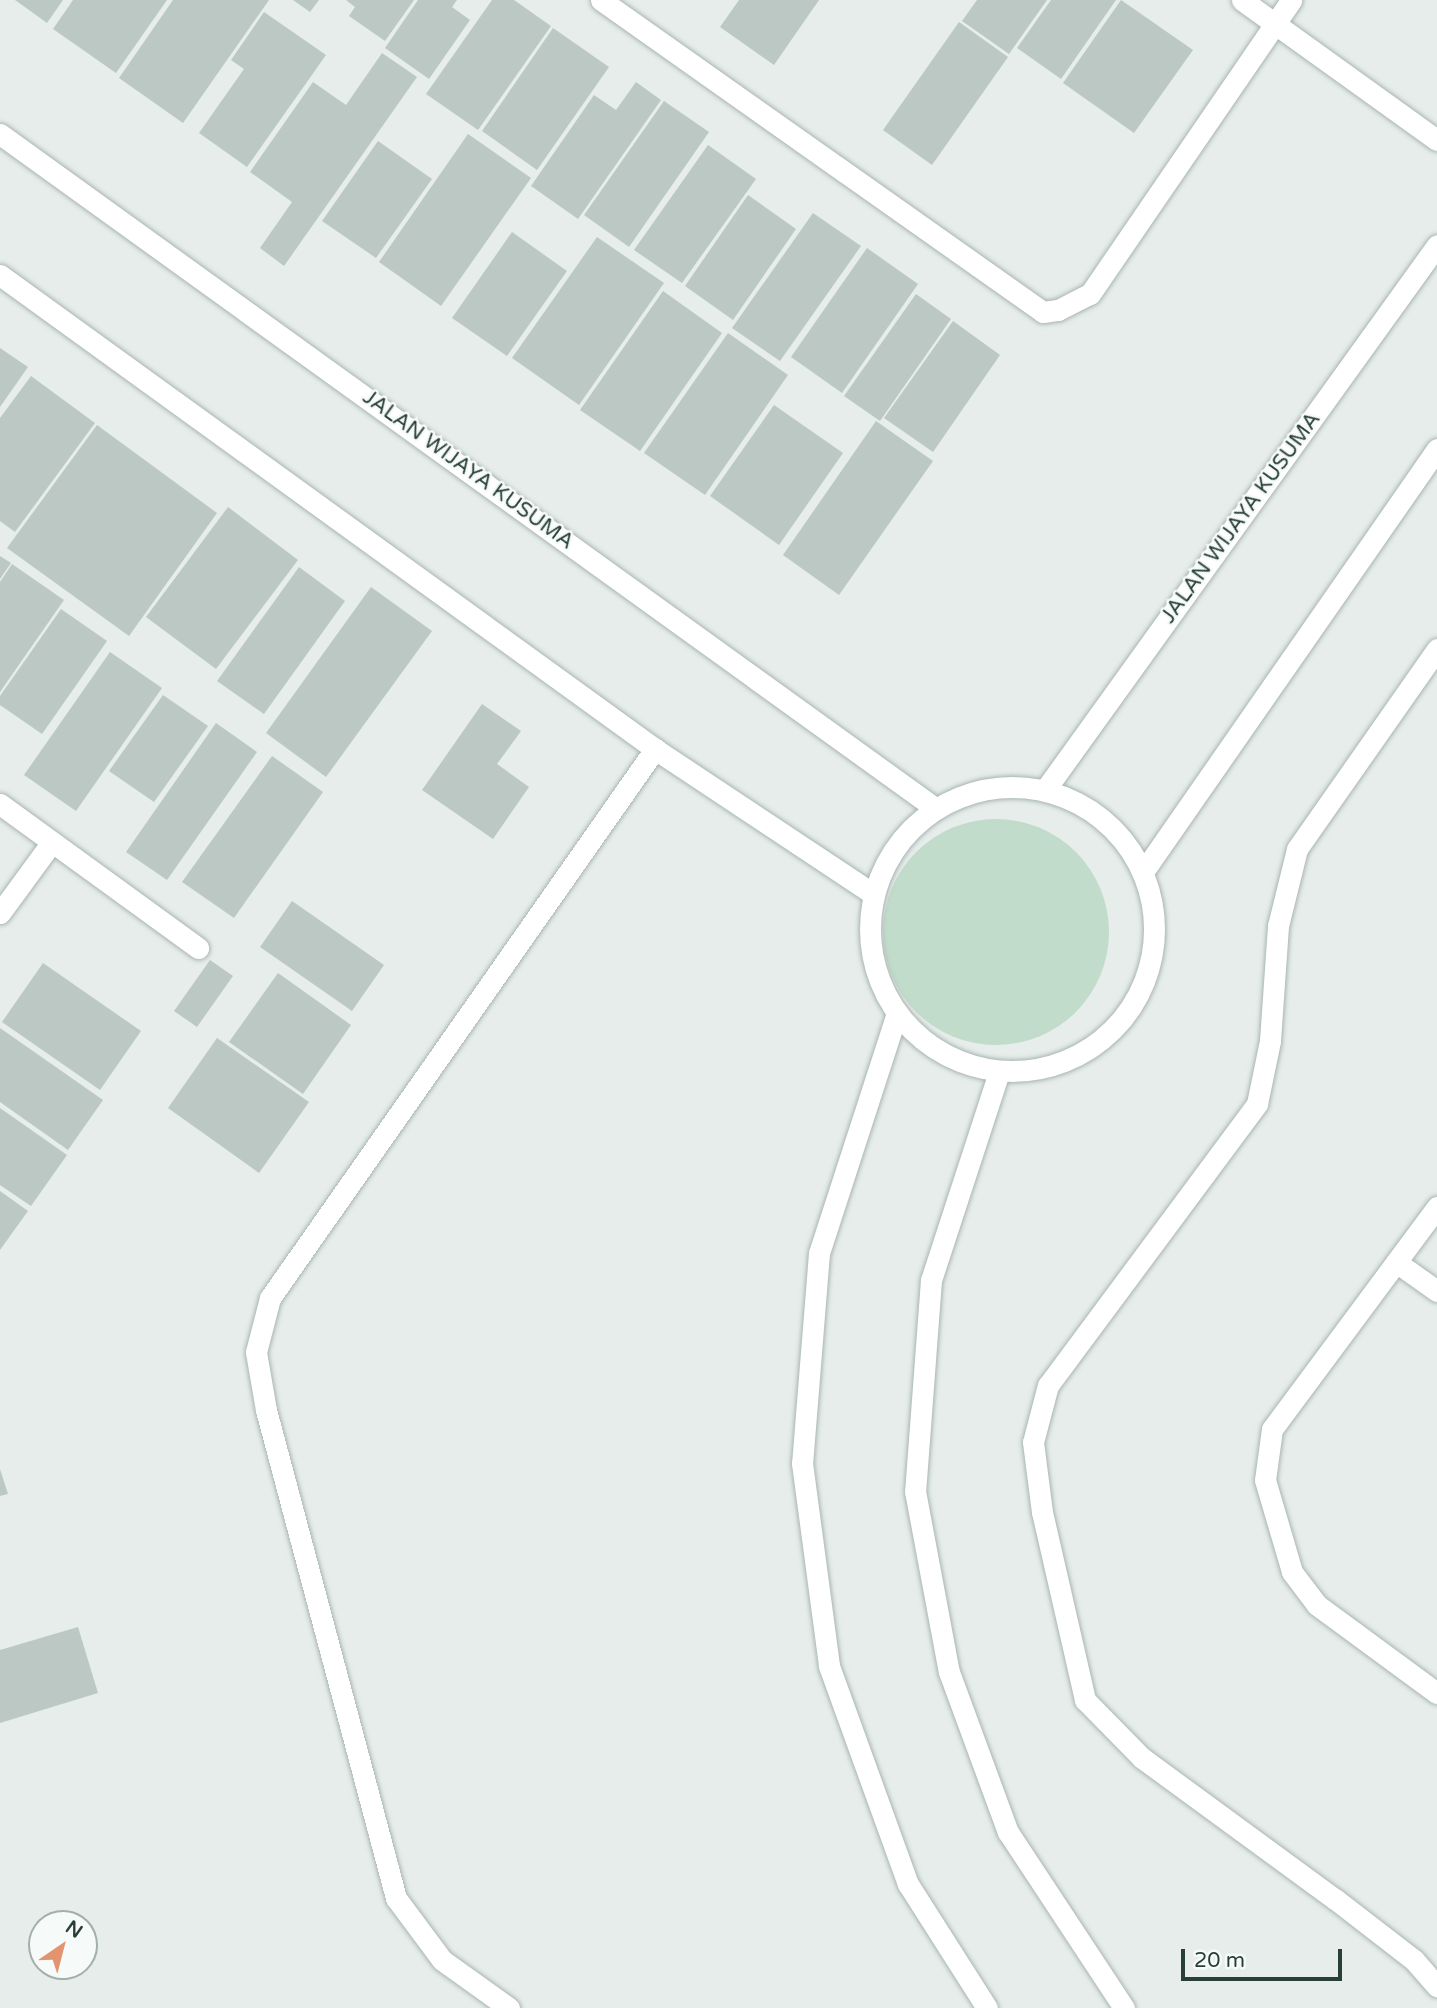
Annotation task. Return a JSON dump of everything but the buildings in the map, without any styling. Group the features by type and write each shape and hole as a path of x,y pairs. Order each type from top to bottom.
{"street":[{"path":"601,0 1043,312 1058,310 1090,294 1292,0"},
{"path":"1242,0 1437,140"},
{"name":"JALAN WIJAYA KUSUMA","path":"0,134 934,808"},
{"name":"JALAN WIJAYA KUSUMA","path":"1045,790 1437,245"},
{"path":"0,275 654,749 873,894"},
{"path":"1143,872 1437,449"},
{"path":"1437,649 1297,849 1278,926 1270,1041 1258,1104 1048,1385 1032,1442 1042,1512 1085,1700 1142,1758 1335,1899 1414,1961 1437,1986"},
{"path":"509,2008 442,1960 396,1898 266,1410 256,1352 270,1298 654,749"},
{"path":"988,788 1045,790 1094,812 1130,849 1143,872 1155,913 1153,955 1140,995 1115,1029 1082,1055 1042,1069 999,1072 960,1063 937,1049 897,1013 871,956 873,894 886,861 900,841 934,808 988,788"},
{"path":"0,804 198,948"},
{"path":"0,913 52,842"},
{"path":"897,1013 819,1253 802,1463 829,1666 908,1885 987,2008"},
{"path":"999,1072 931,1280 915,1491 949,1672 1008,1832 1124,2008"},
{"path":"1437,1207 1272,1429 1265,1480 1292,1572 1317,1605 1437,1693"},
{"path":"1396,1262 1437,1292"}],"green space":[{"path":"996,819 1018,821 1049,832 1076,852 1096,879 1107,910 1107,954 1096,985 1076,1012 1049,1032 1018,1043 996,1045 974,1043 943,1032 916,1012 896,985 885,954 883,932 885,910 896,879 916,852 943,832 974,821"}]}
